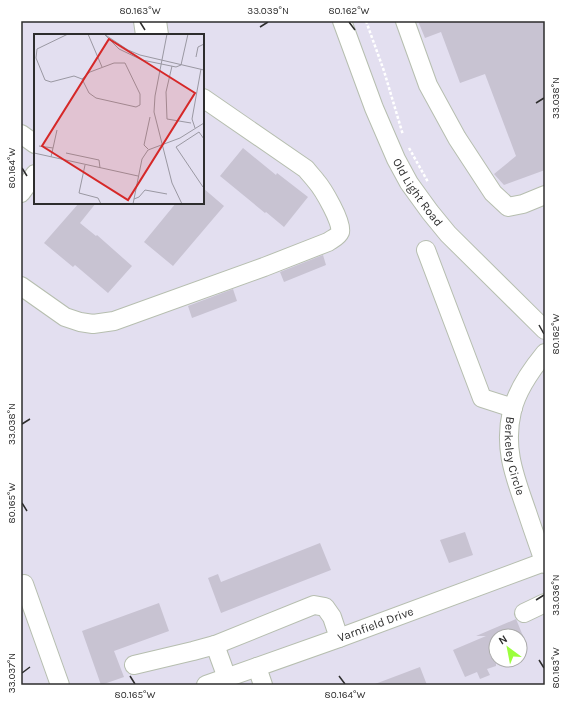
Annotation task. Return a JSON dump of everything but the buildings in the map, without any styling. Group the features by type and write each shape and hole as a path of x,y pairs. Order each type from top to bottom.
{"street":[{"path":"143,21 144,34"},
{"path":"157,21 159,34"},
{"name":"Old Light Road","path":"342,21 376,114 409,183 448,234 545,330"},
{"path":"405,21 428,84 457,138 494,193 508,208 545,195"},
{"path":"21,286 65,317 80,322 93,324 114,321 271,265 337,237 340,231 340,224 325,194 306,169 204,99"},
{"path":"21,134 34,143"},
{"path":"21,193 34,175"},
{"path":"426,250 482,398 513,408"},
{"name":"Berkeley Circle","path":"545,353 530,371 520,390 513,408 509,431 509,449 512,464 518,486 545,563"},
{"name":"Varnfield Drive","path":"206,685 545,563"},
{"path":"24,584 55,683"},
{"path":"524,613 545,603"},
{"path":"134,665 215,645 314,605 325,607 332,617 339,638"},
{"path":"215,645 227,678"},
{"path":"257,667 263,685"}],"path":[{"path":"366,21 384,71 405,141"},
{"path":"409,148 428,182"}]}
